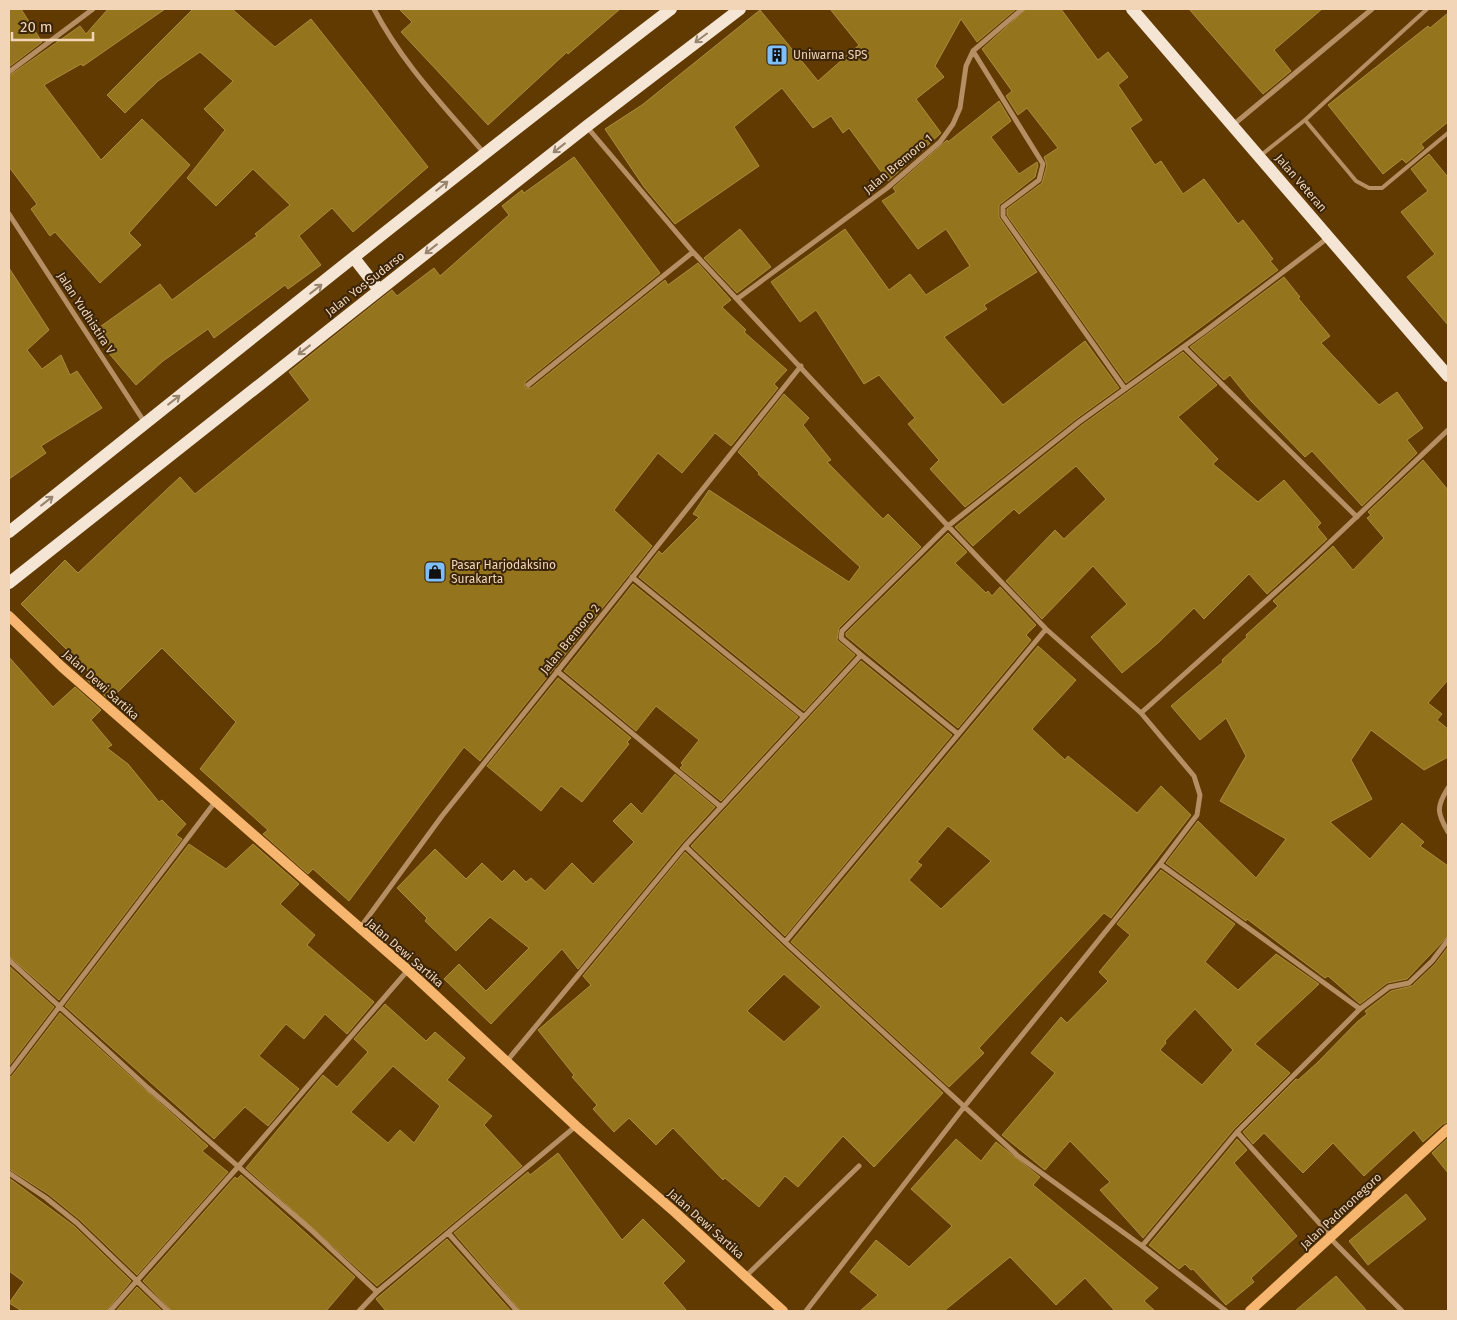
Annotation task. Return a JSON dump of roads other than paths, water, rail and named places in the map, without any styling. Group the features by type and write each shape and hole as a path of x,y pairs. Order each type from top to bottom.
{"main road":[{"path":"9,532 354,258 483,152 671,9"},
{"name":"Jalan Yos Sudarso","path":"9,583 587,126 740,9"},
{"name":"Jalan Veteran","path":"1132,9 1448,376"},
{"path":"354,258 379,290"},
{"name":"Jalan Dewi Sartika","path":"9,616 62,667 408,970 576,1126 783,1311"},
{"name":"Jalan Padmonegoro","path":"1250,1311 1448,1129"}],"street":[{"path":"9,72 91,9"},
{"path":"374,9 396,47 413,70 483,152"},
{"path":"1022,9 973,51 1042,164 1038,180 1003,207 1003,216 1125,389"},
{"path":"1232,125 1372,9"},
{"name":"Jalan Bremoro 1","path":"737,300 887,188 940,142 953,124 960,108 966,66 973,51"},
{"path":"587,126 693,252 948,526 1046,629 1142,713 1194,776 1200,795 1197,815 1160,864 964,1108 806,1311"},
{"name":"Jalan Yudhistira V","path":"9,214 146,423"},
{"path":"958,734 861,656 842,638 842,631 948,526 1079,422 1184,347 1330,237"},
{"path":"528,385 693,252"},
{"path":"1184,347 1357,517"},
{"name":"Jalan Bremoro 2","path":"360,929 442,816 801,366"},
{"path":"1142,713 1357,517 1448,430"},
{"path":"632,577 804,717"},
{"path":"785,942 1046,629"},
{"path":"506,1061 685,846 861,656"},
{"path":"557,671 721,807"},
{"path":"1448,788 1440,802 1439,817 1448,832"},
{"path":"9,1073 58,1006 215,802"},
{"path":"685,846 785,942 1018,1156 1142,1246 1226,1311"},
{"path":"1160,864 1360,1009"},
{"path":"1142,1246 1237,1132 1360,1009 1389,987 1409,983 1432,961 1448,940"},
{"path":"9,960 237,1168 310,1229 376,1292"},
{"path":"110,1311 237,1168 408,970"},
{"path":"359,1311 376,1292 449,1234 576,1126"},
{"path":"1237,1132 1330,1237 1402,1311"},
{"path":"746,1277 859,1166"},
{"path":"9,1173 46,1198 77,1223 168,1311"},
{"path":"449,1234 517,1311"}],"lane":[{"path":"1260,157 1305,120 1427,9"},
{"path":"1305,120 1356,181 1369,188 1382,188 1448,132"}],"place":[{"name":"Uniwarna SPS","path":"777,55"},
{"name":"Pasar Harjodaksino Surakarta","path":"435,572"}]}
